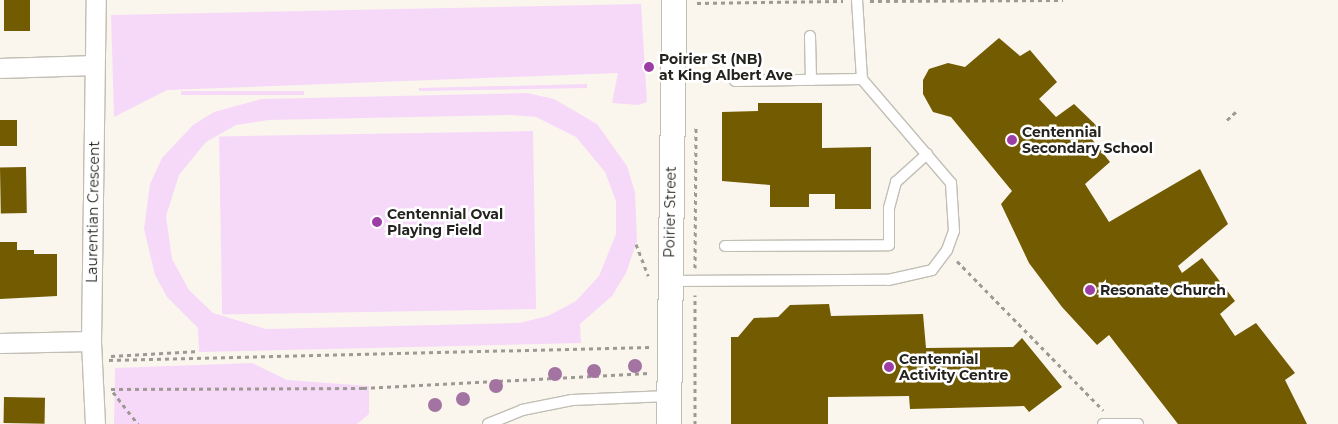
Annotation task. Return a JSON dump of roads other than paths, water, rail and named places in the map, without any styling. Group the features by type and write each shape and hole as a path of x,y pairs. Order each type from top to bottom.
{"street":[{"name":"Laurentian Crescent","path":"95,424 91,341 96,0"},
{"name":"Poirier Street","path":"669,424 669,396 659,279 674,0"},
{"path":"0,68 94,65"},
{"path":"0,343 91,341"}],"lane":[{"path":"659,279 695,281 888,280 932,270 947,250 954,231 955,202 951,183 862,79 857,0"},
{"path":"810,36 810,80"},
{"path":"735,80 862,79"},
{"path":"725,246 889,244 889,208 896,182 927,154"},
{"path":"488,424 522,410 572,400 669,396"},
{"path":"1103,424 1114,421 1138,424"}],"place":[{"name":"Poirier St (NB) at King Albert Ave","path":"649,67"},
{"name":"Centennial Secondary School","path":"1012,140"},
{"name":"Centennial Oval Playing Field","path":"377,222"},
{"name":"Resonate Church","path":"1090,290"},
{"name":"Centennial Activity Centre","path":"889,367"}]}
